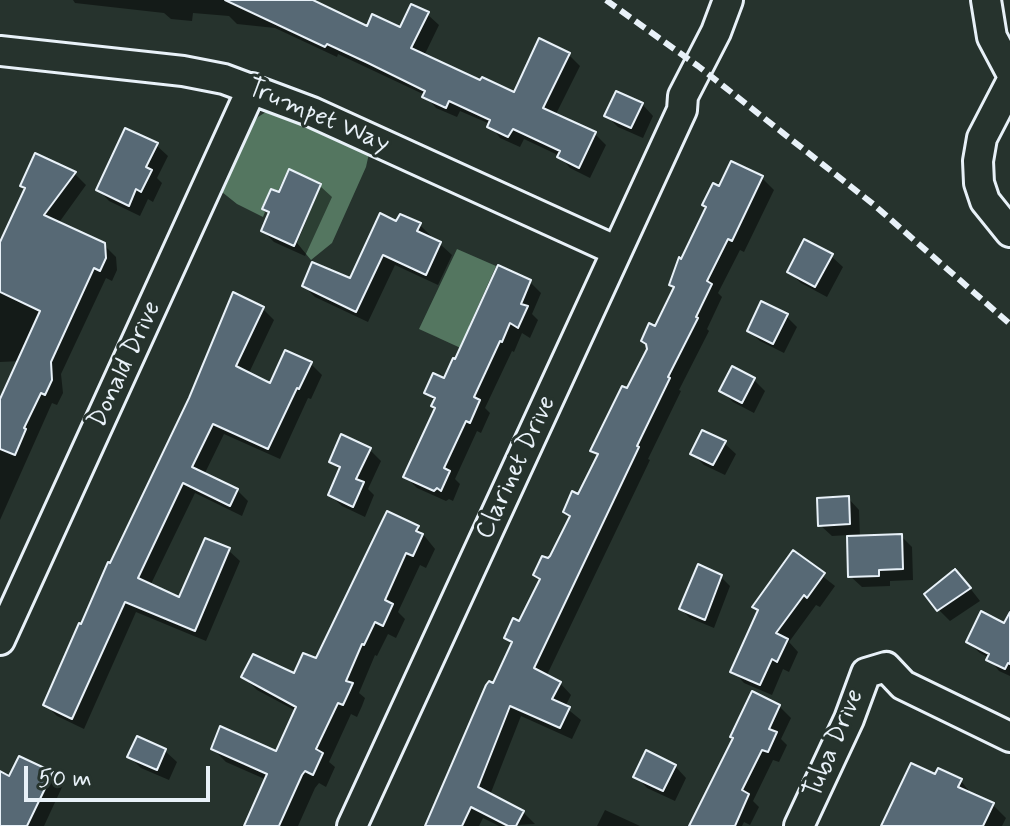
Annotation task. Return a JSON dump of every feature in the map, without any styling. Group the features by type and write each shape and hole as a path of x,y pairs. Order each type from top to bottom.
{"street":[{"name":"Clarinet Drive","path":"352,826 682,110 683,96 716,32 728,0"},
{"path":"986,0 992,37 1010,71"},
{"name":"Trumpet Way","path":"0,51 183,71 252,88 312,112 617,251"},
{"path":"1010,84 982,138 978,161 979,183 985,201 1010,232"},
{"name":"Donald Drive","path":"0,640 252,88"},
{"name":"Tuba Drive","path":"799,826 849,719 866,673 886,667 903,685 1010,737"}],"green space":[{"path":"269,110 370,149 366,167 332,243 311,260 297,243 322,183 288,169 278,191 271,188 261,209 265,212 263,217 237,204 222,192 249,129 258,117"},
{"path":"457,249 496,266 469,326 475,329 465,350 419,329"}],"building":[{"path":"225,0 313,0 367,26 372,14 400,27 411,4 429,12 411,48 514,92 539,38 570,53 543,108 596,132 579,168 557,157 560,151 513,129 508,137 487,127 490,120 449,101 446,108 422,97 425,91 368,63 327,44 325,47"},
{"path":"616,91 643,103 631,128 604,116"},
{"path":"125,128 158,143 146,167 152,170 141,192 136,189 129,206 96,190"},
{"path":"35,153 76,172 44,215 105,243 106,258 100,271 94,268 51,362 52,380 45,395 41,393 15,455 0,449 0,399 40,311 0,292 0,242 25,188 20,186"},
{"path":"731,161 763,176 732,241 728,239 707,281 712,284 698,318 534,668 561,682 552,699 570,707 560,728 510,706 478,787 524,811 516,826 508,826 471,807 462,826 425,826 486,685 489,681 493,683 512,642 504,638 513,618 519,621 540,579 533,575 542,556 550,556 570,516 563,512 572,491 578,494 598,454 590,451 622,386 627,388 647,349 641,341 649,323 655,326 674,287 669,285 679,257 681,259 706,207 702,205 713,183 719,186"},
{"path":"289,169 321,184 294,246 261,231 269,212 262,209 271,189 279,192"},
{"path":"380,213 396,221 400,214 421,223 417,231 441,242 426,275 383,255 356,312 302,286 312,262 350,278"},
{"path":"804,239 833,254 815,287 787,272"},
{"path":"498,265 531,280 521,304 528,306 518,328 510,323 500,341 474,397 480,400 470,423 466,421 444,468 450,471 441,491 437,488 434,491 403,477 435,408 431,406 435,398 424,393 433,373 444,378 455,359"},
{"path":"233,292 264,307 236,366 270,383 285,350 312,362 268,449 213,424 192,467 238,489 230,506 183,483 138,578 179,597 205,538 230,548 195,631 125,602 72,719 43,705 108,562 189,398"},
{"path":"761,301 788,314 773,344 747,331"},
{"path":"732,366 755,378 742,403 719,391"},
{"path":"702,430 726,441 713,465 690,454"},
{"path":"341,434 371,448 356,479 364,482 353,507 328,495 340,467 329,462"},
{"path":"849,496 850,524 818,526 817,498"},
{"path":"387,511 419,526 416,531 423,534 413,556 406,553 385,600 393,604 383,626 375,622 362,644 346,681 353,683 343,705 338,703 316,749 323,753 313,775 305,771 302,775 279,826 244,826 267,774 211,749 220,726 276,751 296,707 241,677 253,654 294,673 303,653 316,658"},
{"path":"902,534 903,569 879,570 879,576 848,577 847,536"},
{"path":"793,550 825,573 776,633 788,639 777,662 772,659 760,685 730,672 758,610 752,607"},
{"path":"698,564 722,575 705,620 679,609"},
{"path":"955,569 971,588 937,611 924,594"},
{"path":"981,611 1004,623 1010,612 1010,664 1005,669 986,660 989,654 966,642"},
{"path":"752,691 780,705 769,729 777,732 768,752 762,750 742,790 749,794 735,826 689,826 733,738 730,737"},
{"path":"137,736 166,749 157,770 127,757"},
{"path":"646,750 676,765 663,791 633,777"},
{"path":"19,756 53,772 27,826 0,826 0,771 9,776"},
{"path":"911,763 935,774 938,768 962,779 958,787 994,803 983,826 881,826"}],"railway":[{"path":"606,0 698,66 873,204 1010,324"}]}
